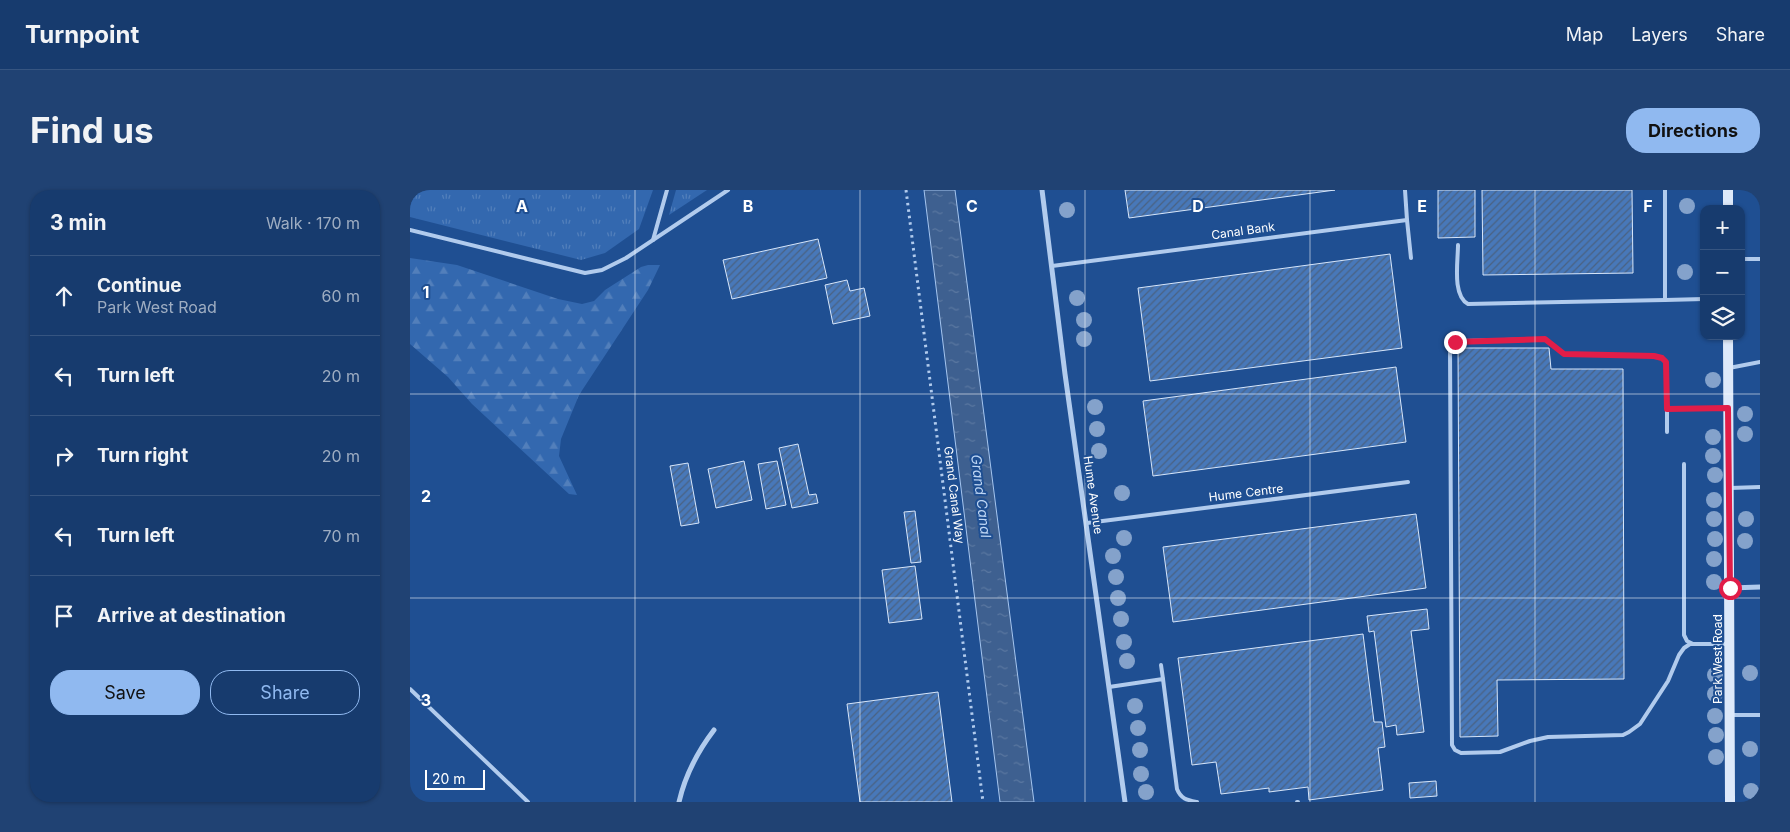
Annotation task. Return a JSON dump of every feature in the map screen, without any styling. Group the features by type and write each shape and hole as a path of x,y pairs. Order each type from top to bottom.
{"street":[{"name":"Hume Avenue","path":"1042,190 1125,802"},
{"path":"1728,190 1728,205"},
{"name":"Park West Road","path":"1728,340 1730,802"},
{"path":"1730,588 1760,587"},
{"path":"679,802 691,769 703,745 714,730"}],"lane":[{"path":"654,240 667,190"},
{"path":"410,230 585,273 602,270 626,258 728,190"},
{"path":"1405,190 1411,258"},
{"path":"1665,190 1665,300"},
{"name":"Canal Bank","path":"1052,266 1407,220"},
{"path":"1458,245 1457,287 1460,296 1468,304 1700,299"},
{"path":"1745,259 1760,259"},
{"path":"1667,432 1666,362 1662,358 1643,355 1564,354 1545,339 1460,341 1451,344 1452,745 1455,750 1461,753 1500,752 1530,741 1548,737 1623,735 1640,724 1668,680 1684,648 1693,644 1730,644"},
{"path":"1727,369 1760,362"},
{"path":"1667,409 1728,408"},
{"path":"1684,464 1684,635 1687,641 1693,644"},
{"name":"Hume Centre","path":"1087,523 1408,482"},
{"path":"1728,488 1760,487"},
{"path":"1161,665 1177,790 1179,795 1186,800 1197,802"},
{"path":"1108,687 1163,679"},
{"path":"410,689 528,802"},
{"path":"1730,716 1760,715"}],"path":[{"name":"Grand Canal Way","path":"906,190 983,802"}],"green space":[{"path":"410,190 653,190 639,229 605,253 581,260 410,217"},
{"path":"676,190 707,190 669,215"},
{"path":"410,258 457,265 558,299 582,304 594,301 605,290 641,267 660,265 648,290 579,395 561,439 559,456 577,495 569,494 472,404 448,377 410,344"}],"water":[{"name":"Grand Canal","path":"924,190 955,190 1034,802 1000,802"}],"building":[{"path":"1125,190 1335,190 1129,218"},
{"path":"1438,190 1475,190 1475,237 1438,238"},
{"path":"1482,190 1632,190 1633,273 1483,275"},
{"path":"818,239 827,278 732,299 723,260"},
{"path":"1390,254 1402,348 1150,381 1138,288"},
{"path":"847,280 850,291 864,288 870,316 833,324 825,285"},
{"path":"1458,348 1549,348 1551,369 1623,369 1624,679 1497,680 1498,736 1460,737"},
{"path":"1396,367 1406,442 1153,476 1143,401"},
{"path":"798,444 809,495 816,494 818,503 792,508 779,448"},
{"path":"744,461 752,500 716,508 708,469"},
{"path":"777,461 786,505 766,509 758,464"},
{"path":"688,463 699,523 681,526 670,466"},
{"path":"915,511 921,562 911,563 904,512"},
{"path":"1416,514 1426,588 1173,622 1163,547"},
{"path":"915,566 922,619 889,623 882,570"},
{"path":"1427,609 1429,629 1411,631 1424,732 1397,735 1396,725 1386,727 1374,631 1369,632 1367,616"},
{"path":"1363,634 1374,722 1382,722 1385,747 1378,748 1383,790 1309,800 1308,787 1269,792 1269,788 1221,794 1216,762 1192,765 1178,658"},
{"path":"938,692 952,802 860,802 847,704"},
{"path":"1436,781 1437,796 1410,798 1409,783"}],"route":[{"path":"1455,342 1545,339 1564,354 1654,356 1662,358 1666,362 1667,409 1728,408 1730,588"}]}
